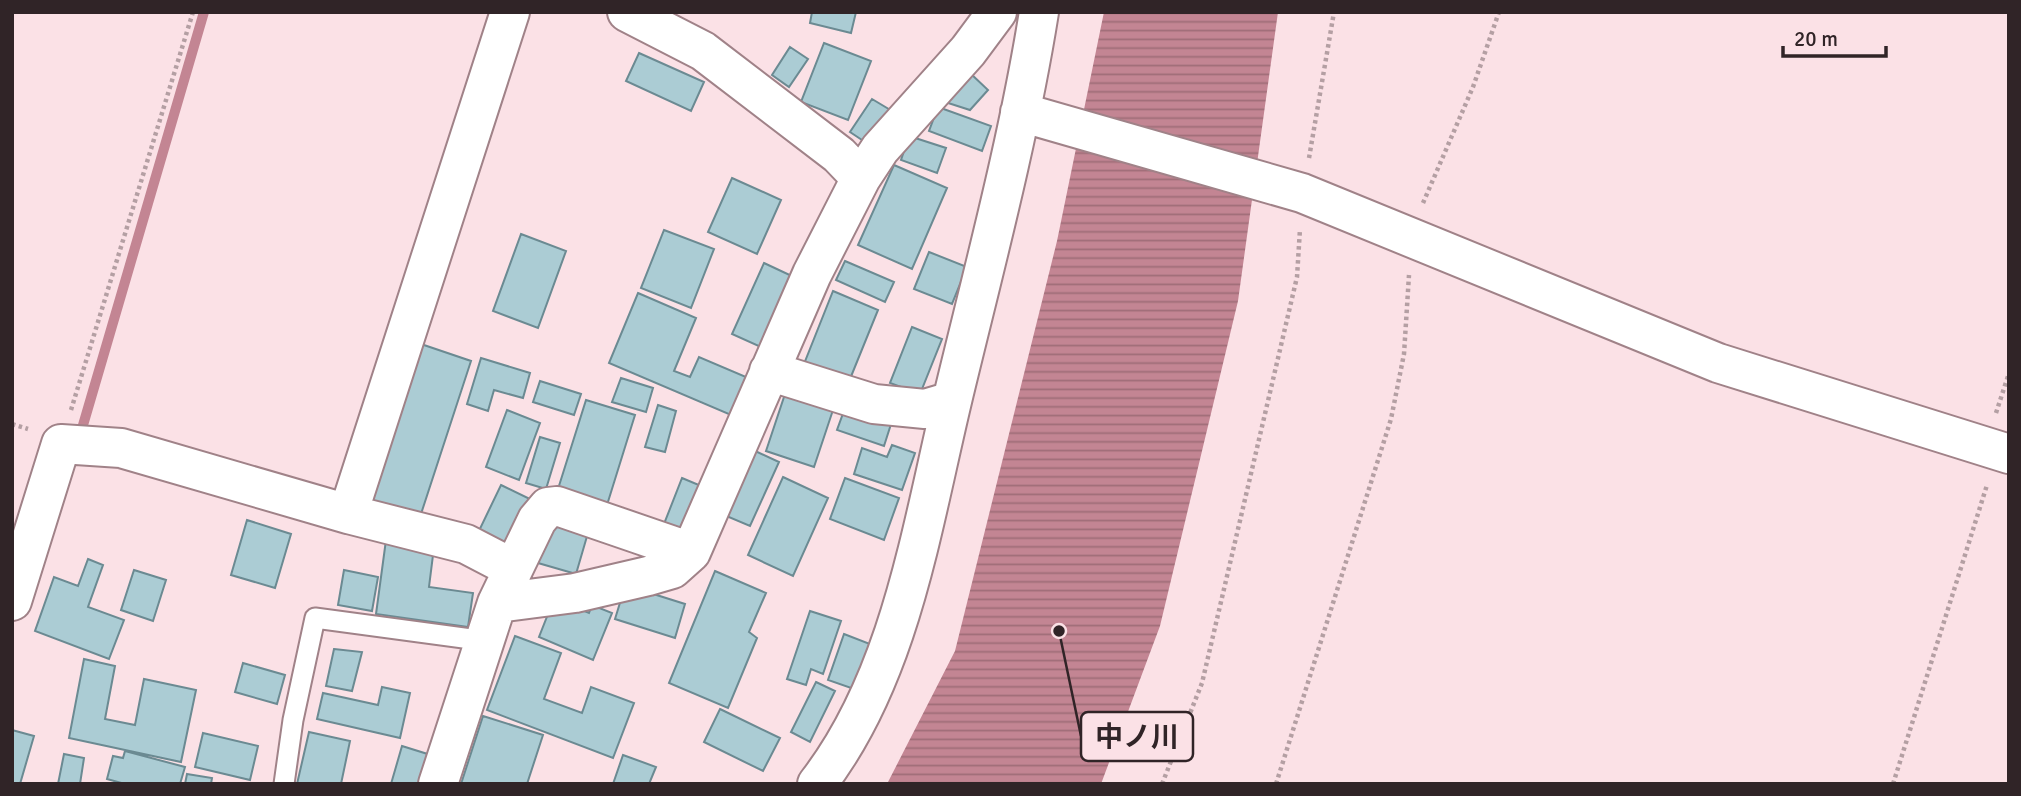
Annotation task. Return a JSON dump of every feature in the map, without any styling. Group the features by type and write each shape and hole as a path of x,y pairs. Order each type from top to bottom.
{"street":[{"path":"348,514 510,12"},
{"path":"627,12 703,51 839,155 860,178"},
{"path":"498,603 575,593 648,576 672,569 691,552 812,274 860,178 880,149 968,51 997,12"},
{"path":"817,784 832,765 878,680 912,566 1020,112 1040,12"},
{"path":"1020,112 1302,193 1718,363 2003,452"},
{"path":"769,371 874,404 925,409 952,401"},
{"path":"12,601 61,443 121,448 348,514 466,544 512,568"},
{"path":"438,784 498,603 512,568 537,520 548,507 557,506 691,552"}],"lane":[{"path":"284,784 293,720 316,618 486,641"}],"path":[{"path":"61,443 193,12"},
{"path":"1162,784 1202,683 1297,277 1302,193 1334,12"},
{"path":"1276,784 1391,419 1404,354 1409,303 1408,236 1474,87 1499,12"},
{"path":"1893,784 2003,452"}],"shaded area":[{"path":"1104,12 1278,12 1238,301 1160,626 1101,784 887,784 955,651 1057,241"}],"building":[{"path":"812,12 856,12 851,33 810,23"},
{"path":"824,43 871,61 848,120 801,102"},
{"path":"790,47 808,59 789,87 772,75"},
{"path":"639,53 704,82 691,111 626,81"},
{"path":"970,73 988,90 970,110 945,102"},
{"path":"872,99 897,114 871,146 850,132"},
{"path":"938,107 991,126 982,151 929,131"},
{"path":"909,136 946,148 937,173 901,160"},
{"path":"894,165 947,188 912,269 858,245"},
{"path":"732,178 781,200 757,254 708,232"},
{"path":"664,230 714,249 691,308 641,288"},
{"path":"521,234 566,251 538,328 493,311"},
{"path":"929,252 967,267 952,304 914,289"},
{"path":"845,261 894,282 885,302 836,280"},
{"path":"764,263 794,277 763,348 732,334"},
{"path":"833,291 878,310 850,379 802,369"},
{"path":"638,293 696,318 674,371 690,377 699,357 746,377 731,415 609,363"},
{"path":"912,327 942,339 920,394 890,383"},
{"path":"418,343 471,361 420,517 367,500"},
{"path":"481,358 530,373 523,398 494,390 488,411 467,404"},
{"path":"621,378 653,388 646,412 612,402"},
{"path":"540,381 581,394 574,415 533,402"},
{"path":"785,394 833,410 814,467 766,451"},
{"path":"586,400 635,415 607,505 558,489"},
{"path":"658,405 676,411 665,452 645,447"},
{"path":"845,408 891,424 884,446 837,430"},
{"path":"507,410 540,423 519,480 486,467"},
{"path":"540,437 560,443 546,489 526,483"},
{"path":"892,445 915,453 902,490 854,474 862,448 887,457"},
{"path":"753,450 779,462 750,526 724,515"},
{"path":"783,477 828,498 793,576 748,555"},
{"path":"682,478 706,488 688,534 664,524"},
{"path":"845,478 899,498 884,540 830,519"},
{"path":"501,485 534,501 509,553 476,537"},
{"path":"552,515 590,526 576,574 538,563"},
{"path":"247,520 291,534 275,588 231,575"},
{"path":"386,540 434,547 429,587 473,593 468,627 376,614"},
{"path":"88,559 103,565 88,607 124,620 109,659 35,631 54,577 78,586"},
{"path":"134,570 166,580 153,621 121,610"},
{"path":"344,570 378,577 372,611 338,605"},
{"path":"715,571 766,593 749,632 757,638 728,708 669,683"},
{"path":"647,592 685,604 675,638 615,619 623,593"},
{"path":"565,603 589,613 592,605 612,613 593,660 539,637 550,609"},
{"path":"810,611 841,621 823,674 811,669 806,685 787,679"},
{"path":"844,634 870,644 854,689 828,680"},
{"path":"515,636 561,653 544,699 582,713 591,687 634,703 613,758 487,710"},
{"path":"334,649 362,652 352,691 326,686"},
{"path":"84,659 115,666 105,719 135,725 144,679 196,690 181,762 69,738"},
{"path":"243,663 285,675 277,704 235,692"},
{"path":"816,682 835,691 810,742 791,732"},
{"path":"382,687 410,693 400,738 317,719 323,693 378,705"},
{"path":"720,709 780,738 763,771 704,742"},
{"path":"483,716 543,735 527,784 461,784"},
{"path":"12,730 34,736 20,784 12,784"},
{"path":"309,732 350,741 341,784 297,784"},
{"path":"203,733 258,746 250,780 195,767"},
{"path":"402,746 434,756 425,784 391,784"},
{"path":"125,751 185,767 180,784 125,784 107,779 113,756 123,758"},
{"path":"64,754 84,758 80,784 58,784"},
{"path":"623,755 656,767 649,784 613,784"},
{"path":"187,774 212,778 211,784 185,784"}],"waterway":[{"path":"81,432 204,12"}],"place":[{"name":"中ノ川","path":"1059,631"}]}
